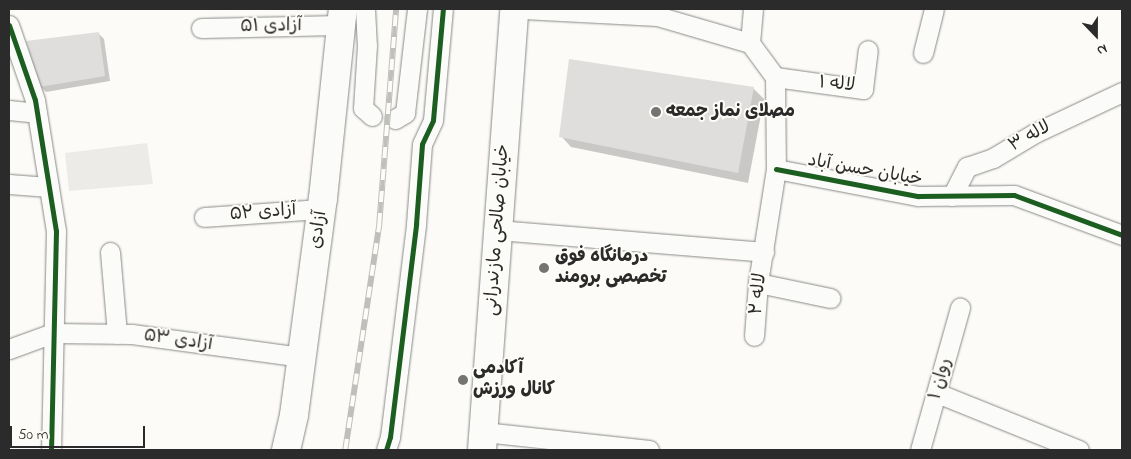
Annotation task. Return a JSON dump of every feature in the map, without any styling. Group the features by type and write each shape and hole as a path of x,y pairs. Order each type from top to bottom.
{"main road":[{"name":"خیابان صالحی مازندرانی","path":"483,441 514,9"},
{"name":"آزادی","path":"286,450 294,415 322,209 354,16"}],"street":[{"path":"386,450 390,437 416,224 422,144 433,120 443,9"},
{"path":"523,9 662,12 750,43 775,77"},
{"path":"750,43 753,9"},
{"path":"923,53 934,9"},
{"path":"395,119 405,113 416,15"},
{"path":"354,16 363,108 372,116"},
{"name":"آزادی ۵۱","path":"201,28 354,16"},
{"path":"9,25 35,100 56,231 51,450"},
{"name":"لاله ۱","path":"775,77 863,89 868,50"},
{"name":"لاله ۲","path":"754,336 758,284 776,169 775,77"},
{"name":"لاله ۳","path":"952,196 967,167 993,158 1035,133 1122,92"},
{"path":"9,110 37,113"},
{"name":"خیابان حسن آباد","path":"776,169 918,196 1014,195 1122,235"},
{"path":"9,184 49,187"},
{"name":"آزادی ۵۲","path":"204,217 322,209"},
{"path":"498,230 764,252"},
{"path":"110,252 117,334"},
{"path":"758,284 830,298"},
{"name":"روان ۱","path":"920,450 960,308"},
{"name":"آزادی ۵۳","path":"9,350 53,334 117,334 302,357"},
{"path":"937,393 1079,450"},
{"path":"483,441 649,450"}],"shaded area":[{"path":"147,143 153,184 69,191 65,153"}],"building":[{"path":"99,32 105,76 39,87 26,41"},
{"name":"مصلای نماز جمعه","path":"569,59 754,87 738,173 559,137"}],"railway":[{"path":"345,450 379,224 396,9"}],"cycle path":[{"path":"386,450 390,437 416,224 422,144 433,120 443,9"},
{"path":"9,25 35,100 56,231 51,450"},
{"path":"776,169 918,196 1014,195 1122,235"}],"place":[{"name":"مصلای نماز جمعه","path":"656,112"},
{"name":"درمانگاه فوق تخصصی برومند","path":"544,268"},
{"name":"آکادمی کانال ورزش","path":"463,380"}]}
